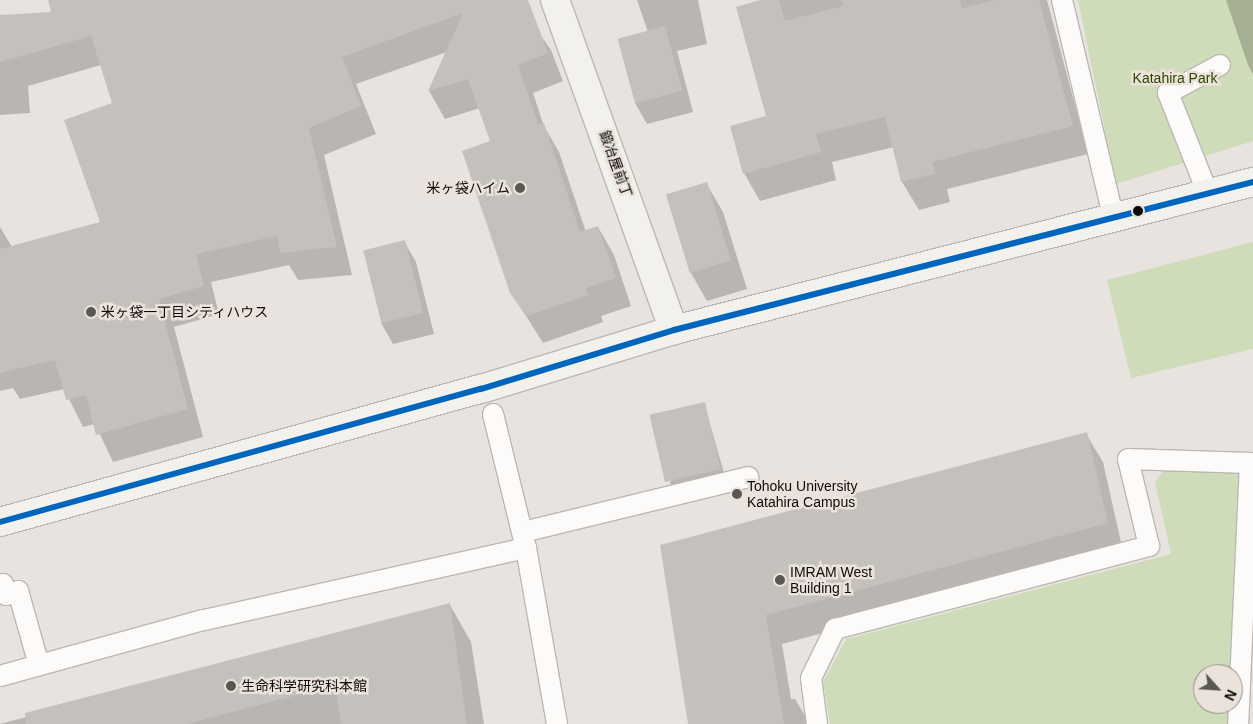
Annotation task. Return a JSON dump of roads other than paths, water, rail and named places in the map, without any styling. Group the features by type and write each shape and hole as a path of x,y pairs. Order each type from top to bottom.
{"street":[{"name":"鍛冶屋前丁","path":"555,0 674,330"},
{"path":"0,522 481,389 674,330 941,258 1114,220 1253,182"}],"lane":[{"path":"1062,0 1114,220"},
{"path":"1208,194 1168,93 1220,65"},
{"path":"493,414 525,540 556,724"},
{"path":"817,724 811,678 835,630 1149,546 1128,459 1250,463 1238,724"},
{"path":"0,676 204,620 525,540 748,477"},
{"path":"3,584 6,595 18,591 39,665"}],"place":[{"name":"米ヶ袋ハイム","path":"520,188"},
{"name":"米ヶ袋一丁目シティハウス","path":"91,312"},
{"name":"Tohoku University Katahira Campus","path":"737,494"},
{"name":"IMRAM West Building 1","path":"780,580"},
{"name":"生命科学研究科本館","path":"231,686"}],"park label":[{"name":"Katahira Park","path":"1175,78"}]}
